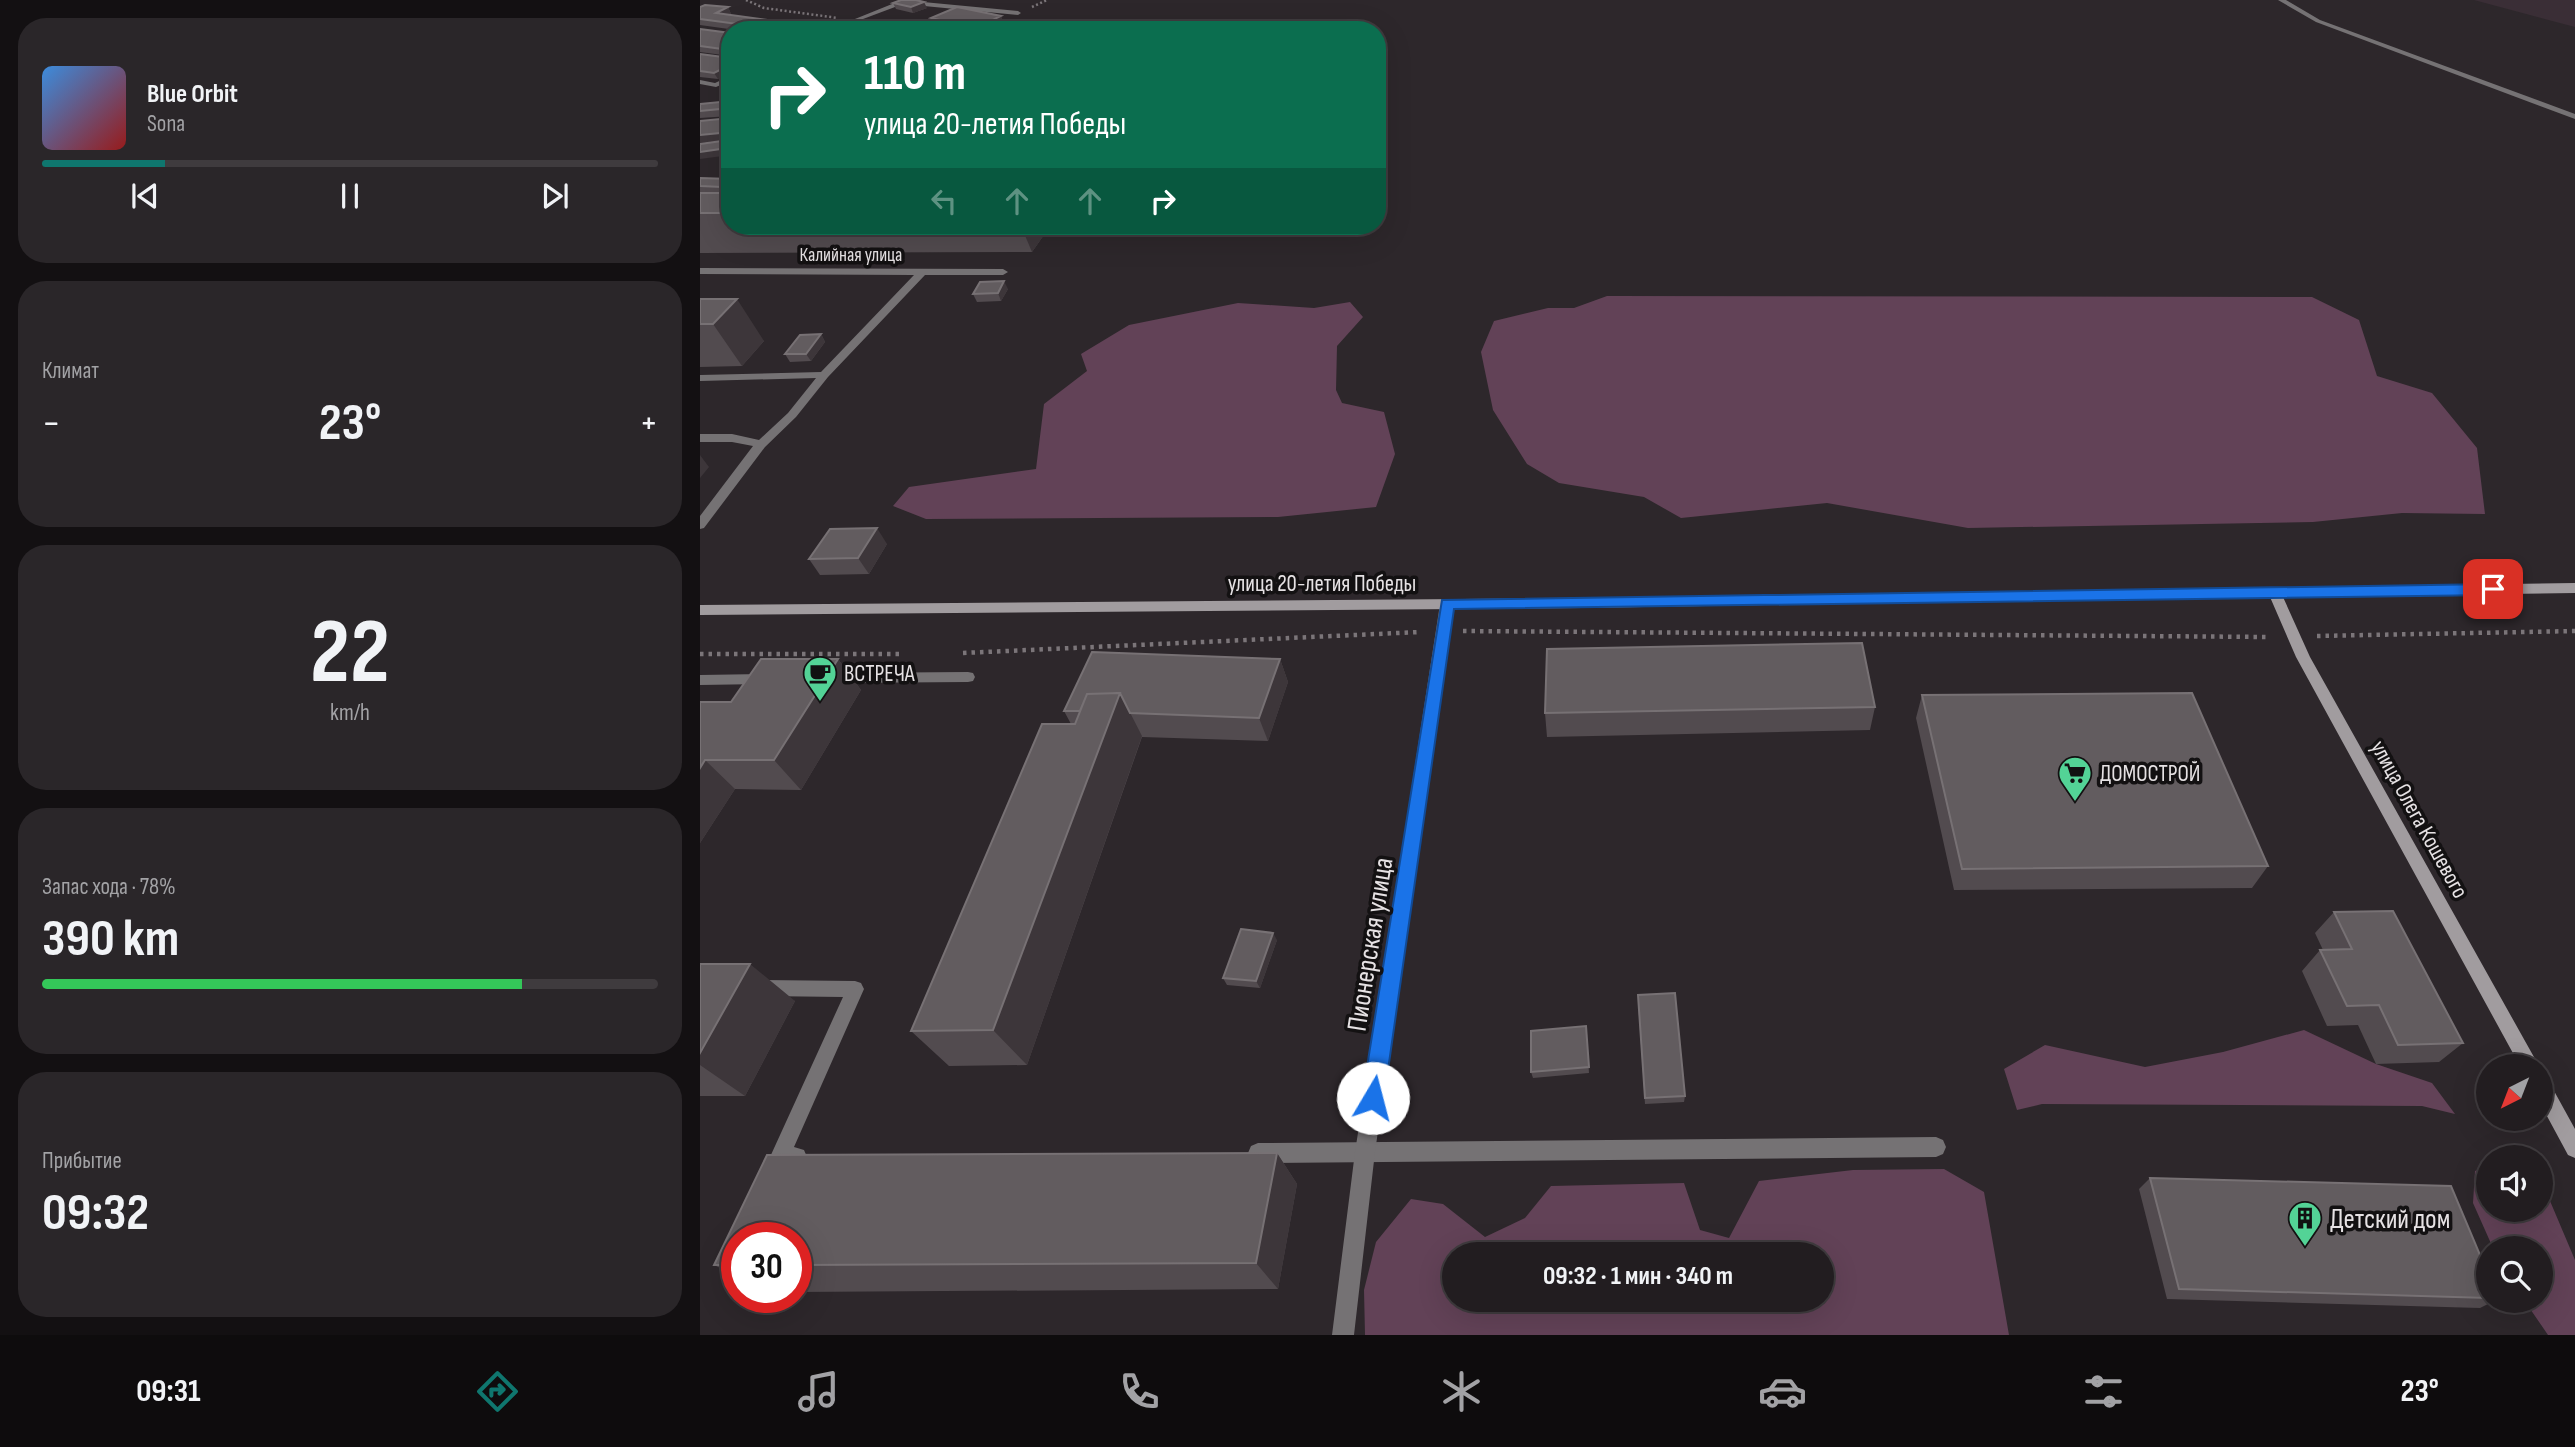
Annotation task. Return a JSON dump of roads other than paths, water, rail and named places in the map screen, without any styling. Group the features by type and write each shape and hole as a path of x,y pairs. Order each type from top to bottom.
{"main road":[{"name":"улица 20-летия Победы","path":"700,610 1447,604 2575,588"},
{"name":"улица Олега Кошевого","path":"2274,593 2294,637 2523,1054"},
{"path":"2553,1108 2575,1147"}],"street":[{"path":"2281,0 2318,21 2575,117"},
{"path":"859,21 902,2 1018,13"},
{"path":"700,82 716,85 721,82"},
{"name":"Калийная улица","path":"700,271 1003,271"},
{"path":"700,525 761,443 792,415 824,375 923,271"},
{"path":"700,378 824,375"},
{"path":"700,438 732,438 761,443"},
{"name":"Пионерская улица","path":"1343,1335 1365,1152 1447,604"},
{"path":"820,678 968,677"},
{"path":"700,680 780,679"},
{"path":"739,988 855,989 780,1157 818,1157"},
{"path":"1240,1153 1936,1147"}],"place":[{"name":"ВСТРЕЧА","path":"820,703"},
{"name":"ДОМОСТРОЙ","path":"2075,803"},
{"name":"Детский дом","path":"2305,1248"}]}
